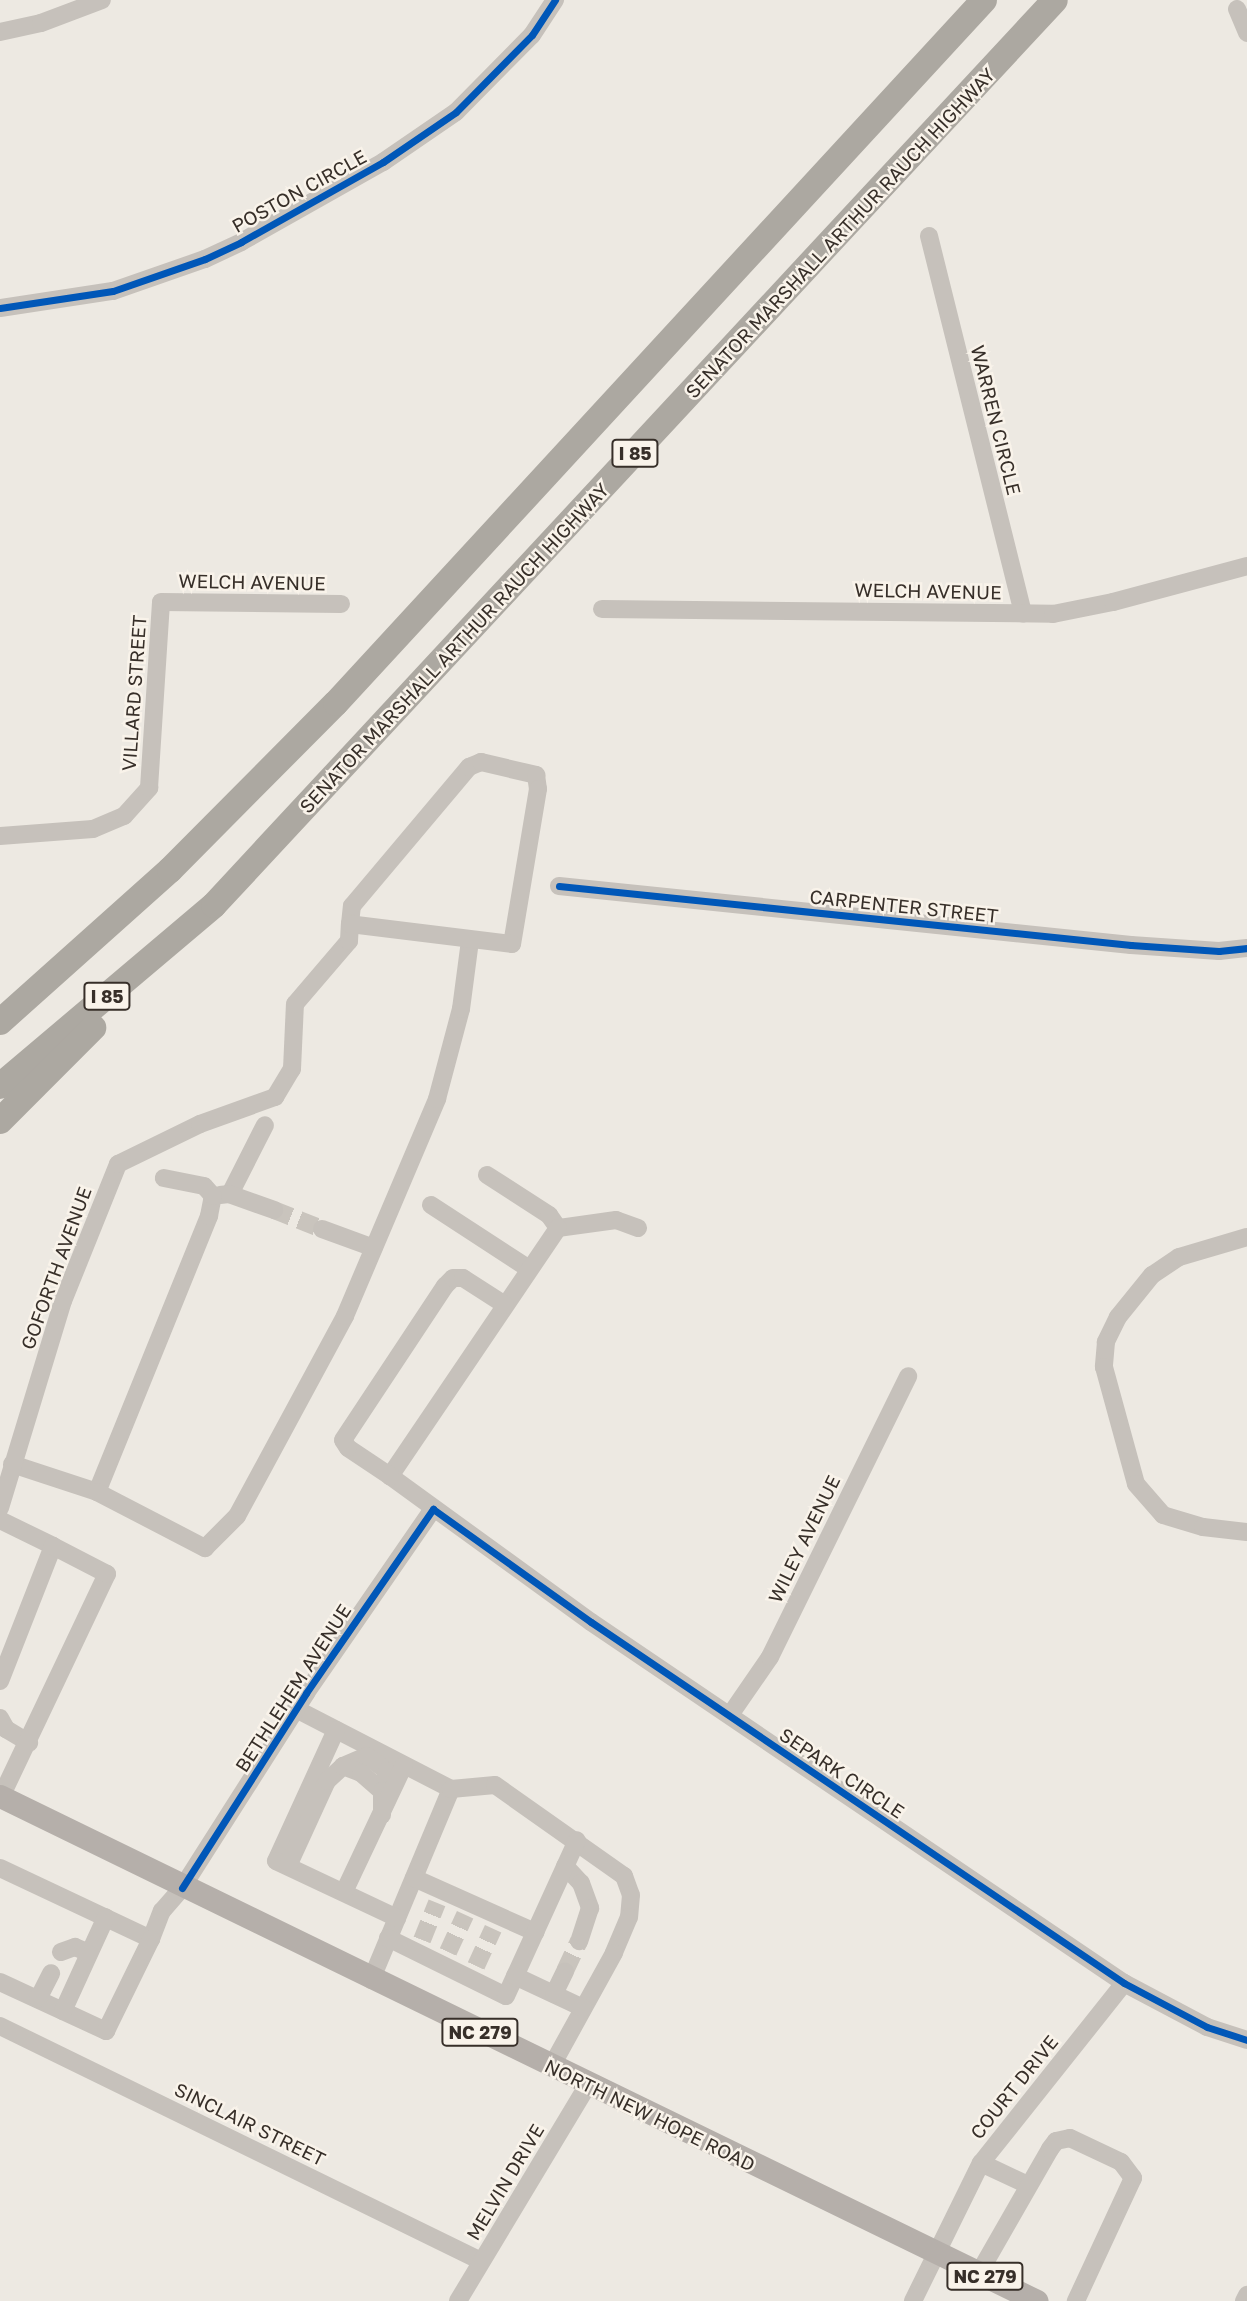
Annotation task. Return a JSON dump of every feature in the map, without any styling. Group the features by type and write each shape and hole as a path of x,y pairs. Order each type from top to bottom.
{"highway":[{"path":"856,136 966,0"},
{"name":"I 85","path":"0,1022 170,870 337,703 984,0"},
{"name":"SENATOR MARSHALL ARTHUR RAUCH HIGHWAY","path":"0,1086 214,905 1055,0"},
{"path":"0,1121 214,905"}],"main road":[{"name":"NORTH NEW HOPE ROAD","path":"1,1797 371,1980 1037,2301"}],"street":[{"path":"0,32 41,23 102,0"},
{"name":"POSTON CIRCLE","path":"0,308 113,291 205,259 241,242 383,162 456,112 532,35 555,0"},
{"path":"1237,9 1247,33"},
{"name":"WARREN CIRCLE","path":"929,236 1023,613"},
{"name":"WELCH AVENUE","path":"602,609 1053,614 1114,602 1247,566"},
{"name":"WELCH AVENUE","path":"161,601 341,604"},
{"name":"VILLARD STREET","path":"0,836 93,830 124,816 149,788 161,601"},
{"path":"481,762 530,770 536,775 538,789 512,944 470,941 350,924 352,906 469,766 481,762"},
{"name":"CARPENTER STREET","path":"559,886 1131,945 1219,951 1247,948"},
{"name":"GOFORTH AVENUE","path":"0,1508 64,1301 118,1164 200,1124 275,1097 292,1069 295,1004 349,941 350,924"},
{"path":"12,1464 97,1492 205,1548 217,1539 237,1516 276,1448 345,1316 374,1248 449,1063 470,941"},
{"path":"97,1492 209,1216 265,1125"},
{"path":"487,1175 549,1214 558,1228"},
{"path":"164,1178 196,1182 221,1195 274,1210"},
{"path":"431,1205 529,1269"},
{"path":"390,1476 558,1228 616,1220 638,1228"},
{"path":"322,1229 374,1248"},
{"path":"1247,1237 1179,1257 1152,1275 1118,1317 1106,1342 1104,1367 1136,1483 1163,1515 1203,1527 1247,1532"},
{"name":"SEPARK CIRCLE","path":"505,1305 463,1278 453,1278 445,1286 343,1440 433,1509 1124,1983 1207,2026 1247,2040"},
{"name":"WILEY AVENUE","path":"730,1715 769,1657 908,1376"},
{"name":"BETHLEHEM AVENUE","path":"63,2011 106,2031 162,1911 183,1888 296,1709 433,1509"},
{"path":"0,1520 107,1574 38,1726 1,1797"},
{"path":"0,1681 52,1546"},
{"path":"296,1709 451,1789 495,1785 577,1840 624,1876 631,1895 629,1917 614,1953 551,2067"},
{"path":"0,1718 6,1729 29,1743"},
{"path":"336,1730 276,1861 397,1917"},
{"path":"344,1892 404,1765"},
{"path":"288,1866 327,1782 343,1766 361,1773 382,1791 382,1815"},
{"path":"371,1980 451,1789"},
{"path":"388,1938 419,1946 445,1958 473,1972 506,1996 577,1840"},
{"path":"565,1866 581,1884 590,1908 579,1941"},
{"path":"0,1868 151,1939"},
{"path":"414,1878 440,1897 496,1922 535,1932"},
{"path":"0,1982 63,2011 106,1917"},
{"path":"61,1952 75,1947 89,1953"},
{"path":"554,1994 565,1971"},
{"path":"38,2000 51,1973"},
{"path":"515,1976 583,2008"},
{"name":"COURT DRIVE","path":"913,2301 933,2252 981,2163 1124,1983"},
{"name":"SINCLAIR STREET","path":"0,2026 481,2261"},
{"name":"MELVIN DRIVE","path":"458,2301 588,2085"},
{"path":"979,2273 1056,2141 1070,2138 1121,2162 1133,2178 1076,2301"},
{"path":"981,2163 1028,2185"},
{"path":"1244,2301 1247,2295"}],"tunnel":[{"path":"274,1210 322,1229"},
{"path":"422,1940 437,1903"},
{"path":"448,1952 465,1915"},
{"path":"476,1966 493,1929"},
{"path":"565,1971 579,1941"}],"cycle path":[{"path":"0,308 113,291 205,259 241,242 383,162 456,112 532,35 555,0"},
{"path":"559,886 1131,945 1219,951 1247,948"},
{"path":"182,1888 306,1693 433,1509 591,1622 1124,1983 1207,2027 1247,2040"}]}
